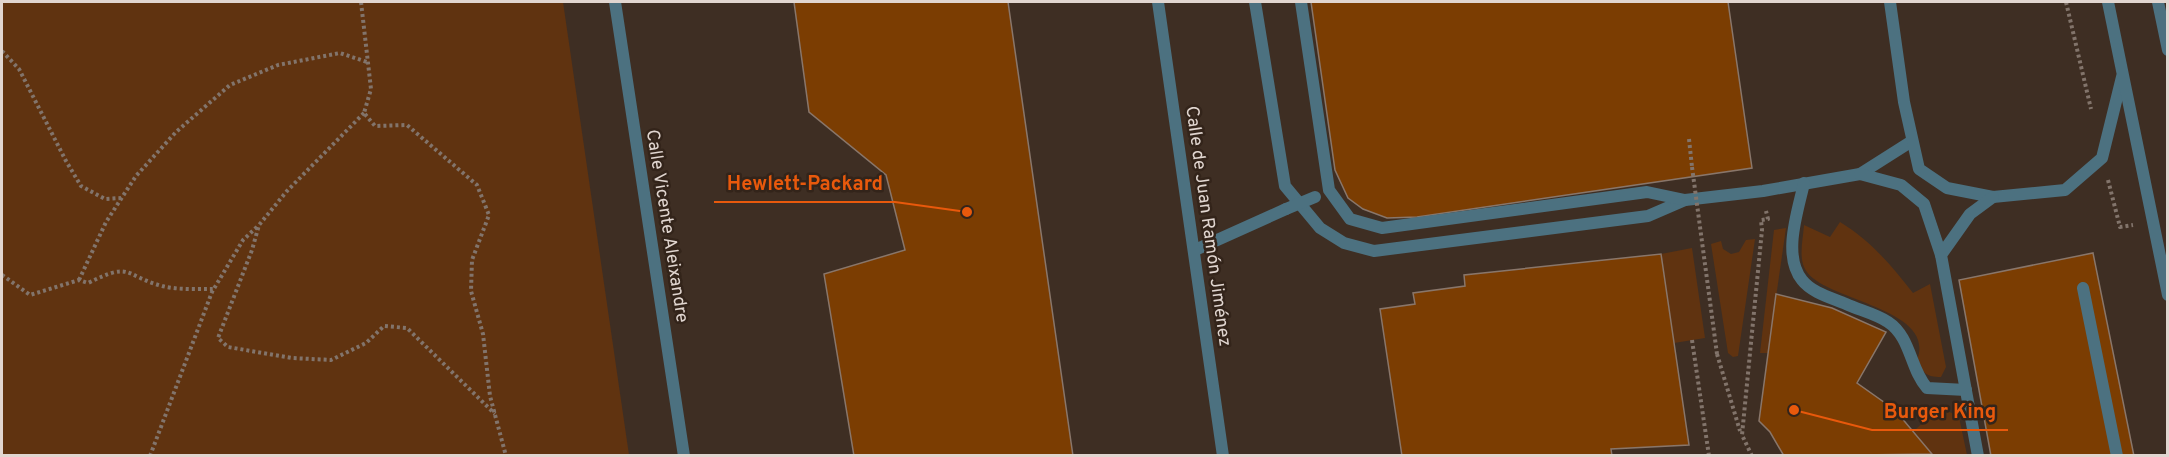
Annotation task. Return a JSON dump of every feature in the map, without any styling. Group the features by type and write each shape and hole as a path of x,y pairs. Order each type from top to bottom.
{"street":[{"name":"Calle Vicente Aleixandre","path":"615,2 684,456"},
{"name":"Calle de Juan Ramón Jiménez","path":"1158,2 1223,456"},
{"path":"1255,2 1286,186 1320,228 1344,243 1374,250 1397,248 1648,216 1685,200 1860,174 1901,184 1924,204 1941,255 1978,456"},
{"path":"1301,2 1329,190 1350,219 1382,228 1647,192 1685,200"},
{"path":"1890,2 1912,141 1919,170 1947,188 1993,197 2065,190 2102,158 2122,77"},
{"path":"2108,2 2168,295"},
{"path":"2158,2 2168,50"},
{"path":"1860,174 1912,141"},
{"path":"1804,183 1794,234 1793,262 1802,281 1816,292 1888,322 1901,334 1918,377 1927,388 1966,390"},
{"path":"1195,250 1329,190"},
{"path":"1941,255 1970,214 1993,197"},
{"path":"2083,288 2117,456"}],"path":[{"path":"150,456 213,289 243,240 259,225 287,191 364,113 371,89 361,2"},
{"path":"2,51 19,69 81,186 105,200 122,198"},
{"path":"79,280 106,222 136,176 176,132 230,86 278,65 340,53 368,62"},
{"path":"364,113 375,126 407,125 477,185 489,215 472,260 471,291 483,334 490,396 506,456"},
{"path":"1689,139 1717,354 1742,435 1752,456"},
{"path":"1742,435 1762,230 1761,220 1768,219"},
{"path":"259,225 252,250 218,338 228,347 292,358 331,360 366,343 384,326 407,328 495,414"},
{"path":"2,275 30,295 79,280 88,283 111,272 130,271 162,286 213,289"},
{"path":"1692,340 1709,456"}],"shaded area":[{"path":"2,2 563,2 629,455 2,455"},
{"path":"1840,222 1880,254 1913,293 1930,284 1946,367 1941,377 1928,375 1921,368 1917,360 1919,342 1910,327 1894,316 1813,279 1804,267 1802,252 1804,225 1830,237"},
{"path":"1786,228 1768,353 1760,353 1774,230"},
{"path":"1755,239 1738,356 1733,357 1728,353 1711,244 1721,241 1723,249 1731,254 1739,252 1746,240"},
{"path":"1692,248 1705,338 1674,343 1661,254"},
{"path":"1946,410 1959,417 1967,455 1929,455 1931,454 1914,431 1932,414"}],"building":[{"path":"794,2 1008,2 1073,456 854,456 824,274 905,250 886,175 809,112"},
{"path":"1311,2 1728,2 1752,168 1417,217 1387,218 1363,209 1348,198 1335,170"},
{"path":"2093,253 2134,456 1991,456 1959,280"},
{"path":"1661,254 1689,445 1611,449 1612,456 1402,456 1380,309 1415,304 1413,293 1465,286 1464,275"},
{"path":"1776,294 1832,308 1886,332 1857,383 1895,410 1932,454 1784,456 1770,432 1759,421"}],"place":[{"name":"Hewlett-Packard","path":"967,212"},
{"name":"Burger King","path":"1794,410"}]}
